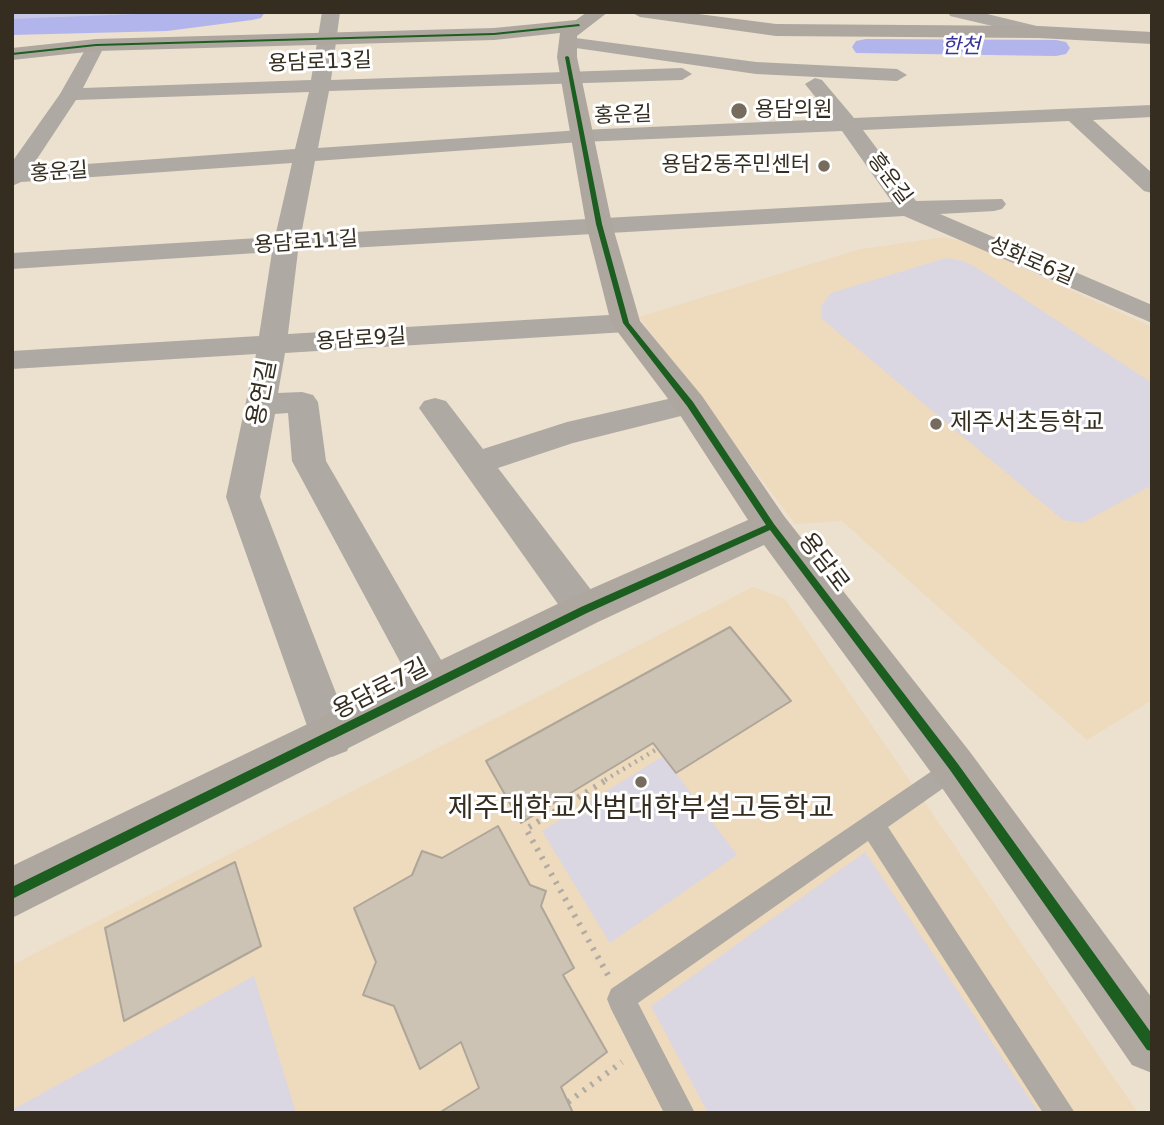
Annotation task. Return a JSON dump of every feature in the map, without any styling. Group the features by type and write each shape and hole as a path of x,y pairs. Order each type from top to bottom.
{"street":[{"path":"956,12 1045,32 1152,37"},
{"path":"568,36 618,19 726,32 775,29 1152,31"},
{"path":"12,54 329,23 568,36 756,68 897,75"},
{"name":"용연길","path":"329,23 307,154 286,245 272,345 243,497 332,737"},
{"path":"568,36 682,74"},
{"name":"용담로13길","path":"70,94 320,86 568,36"},
{"name":"용담로","path":"568,36 581,136 599,224 626,323 690,404 771,526 954,767 1152,1045"},
{"name":"홍운길","path":"13,177 70,94 96,45"},
{"name":"흥운길","path":"815,85 849,125 910,210 994,204"},
{"name":"홍운길","path":"13,177 581,136 1152,111"},
{"path":"1075,115 1152,186"},
{"path":"599,224 910,210"},
{"name":"성화로6길","path":"910,210 1152,315"},
{"name":"용담로11길","path":"12,261 599,224"},
{"name":"용담로9길","path":"12,360 626,323"},
{"path":"260,405 302,402 309,461 433,684"},
{"path":"474,464 567,433 690,404"},
{"path":"435,408 584,610"},
{"name":"용담로7길","path":"12,893 584,610 771,526"}],"lane":[{"path":"680,1113 621,999 954,767"},
{"path":"872,825 1060,1113"}],"path":[{"path":"621,999 526,829 657,749"},
{"path":"568,1102 645,1044"}],"shaded area":[{"path":"178,12 56,25 12,23 12,14"},
{"name":"제주서초등학교","path":"943,237 965,242 1152,327 1152,700 1087,740 842,521 795,524 639,317 857,250"},
{"path":"946,258 964,261 977,268 1152,383 1152,485 1082,523 1063,520 821,318 821,306 831,293"},
{"name":"제주대학교사범대학부설고등학교","path":"753,587 785,599 1138,1113 12,1113 12,965"},
{"path":"663,756 737,855 610,943 542,831"},
{"path":"865,852 1039,1113 708,1113 651,1006"},
{"path":"254,976 296,1113 12,1113 12,1110"}],"building":[{"path":"730,627 791,701 676,773 653,743 521,823 486,761"},
{"path":"498,826 530,885 546,891 541,906 574,968 563,975 607,1052 561,1087 573,1113 439,1113 479,1088 461,1042 420,1069 394,1006 363,995 376,962 354,908 412,875 422,851 442,858"},
{"path":"235,862 261,946 124,1021 105,928"}],"waterway":[{"name":"한천","path":"12,27 167,23 252,12"},
{"name":"한천","path":"866,47 1056,48"}],"cycle path":[{"path":"12,54 96,45 494,34 579,25"},
{"path":"567,57 599,224 626,323 690,404 771,526 954,767 1152,1045"},
{"path":"12,893 584,610 771,526"}],"place":[{"name":"용담의원","path":"739,111"},
{"name":"용담2동주민센터","path":"824,166"},
{"name":"제주서초등학교","path":"936,424"},
{"name":"제주대학교사범대학부설고등학교","path":"641,782"}]}
